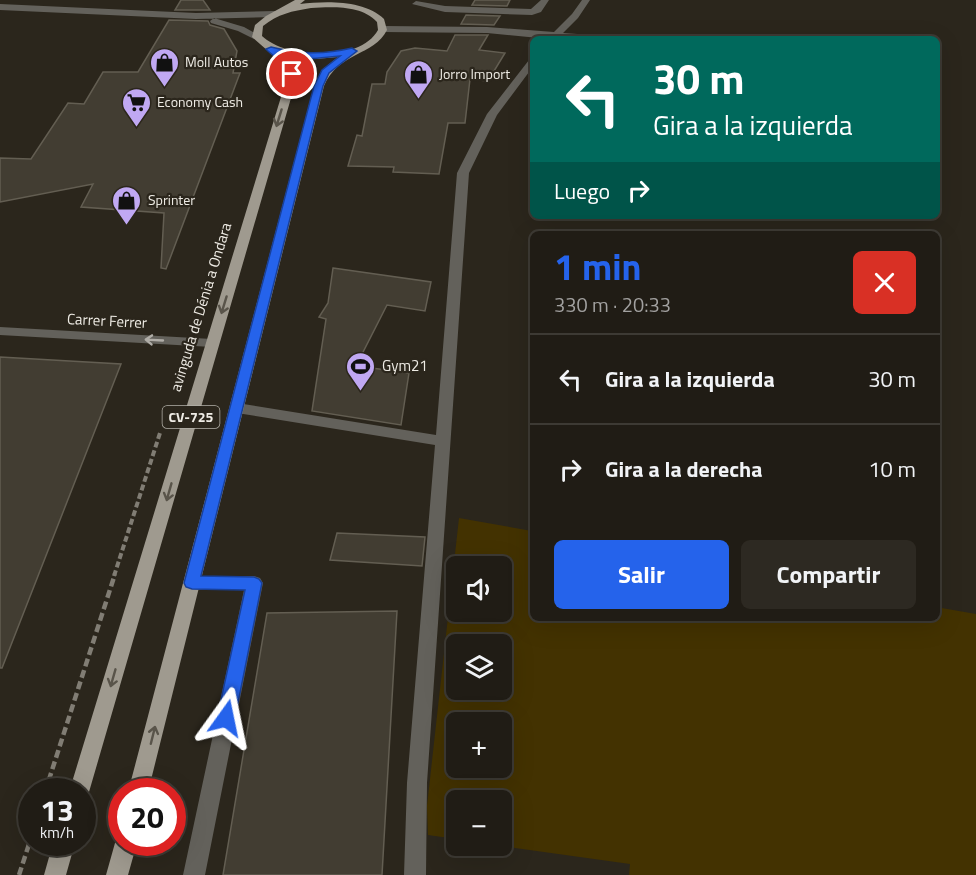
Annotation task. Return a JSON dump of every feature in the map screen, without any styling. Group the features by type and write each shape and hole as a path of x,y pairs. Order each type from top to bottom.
{"main road":[{"path":"289,9 302,0"},
{"path":"350,0 376,15 383,29"},
{"path":"257,37 259,25 275,14 289,9 332,4 359,7"},
{"name":"CV-725","path":"257,37 262,44 271,49 288,54 309,57 332,56 352,51 377,39 383,29"},
{"name":"avinguda de Dénia a Ondara","path":"83,778 292,74 288,64 271,49"},
{"name":"CV-725","path":"142,778 319,86 325,72 352,51"},
{"path":"55,875 60,856"},
{"path":"117,875 122,856"}],"street":[{"path":"416,4 431,8 532,12 538,10 545,0"},
{"path":"383,29 487,30 555,36 575,16 586,0"},
{"path":"0,7 196,16 275,14"},
{"path":"485,11 487,30"},
{"path":"196,16 241,29 257,37"},
{"path":"415,875 417,783 463,173 492,114 530,65"},
{"name":"Carrer Ferrer","path":"0,331 212,344"},
{"path":"237,408 442,441"},
{"path":"192,583 254,583 194,875"}],"path":[{"path":"19,875 25,856"}],"shaded area":[{"path":"459,518 530,531 530,621 940,621 940,608 976,614 976,875 629,875 630,864 512,848 512,790 446,790 446,838 428,835 427,806 446,635 446,700 512,700 512,634 446,634 447,622 512,622 512,556 455,556"}],"building":[{"path":"181,0 203,0 210,10 175,10"},
{"path":"475,0 510,0 507,6 472,5"},
{"path":"466,15 500,16 494,25 461,24"},
{"path":"169,20 208,21 210,25 224,29 237,51 233,73 240,73 166,269 161,268 164,213 81,207 93,184 0,202 0,158 31,159 68,103 84,104 103,72 138,72"},
{"path":"455,35 488,35 479,50 505,53 488,81 470,79 465,123 448,123 439,174 393,172 394,167 348,166 357,135 362,136 372,84 385,84 387,72 401,51 415,48 447,51"},
{"path":"333,268 431,282 425,311 387,305 356,366 409,373 401,425 312,411 326,319 319,317 328,303"},
{"path":"0,357 121,364 2,668 0,668"},
{"path":"337,533 425,537 422,566 330,560"},
{"path":"397,611 382,875 223,875 267,613"}],"place":[{"name":"Moll Autos","path":"164,88"},
{"name":"Jorro Import","path":"418,100"},
{"name":"Economy Cash","path":"136,128"},
{"name":"Sprinter","path":"127,226"},
{"name":"Gym21","path":"361,392"}],"route":[{"path":"226,718 254,583 192,583 319,86 325,72 352,51 332,56 309,57 271,49 288,64 292,74"}]}
